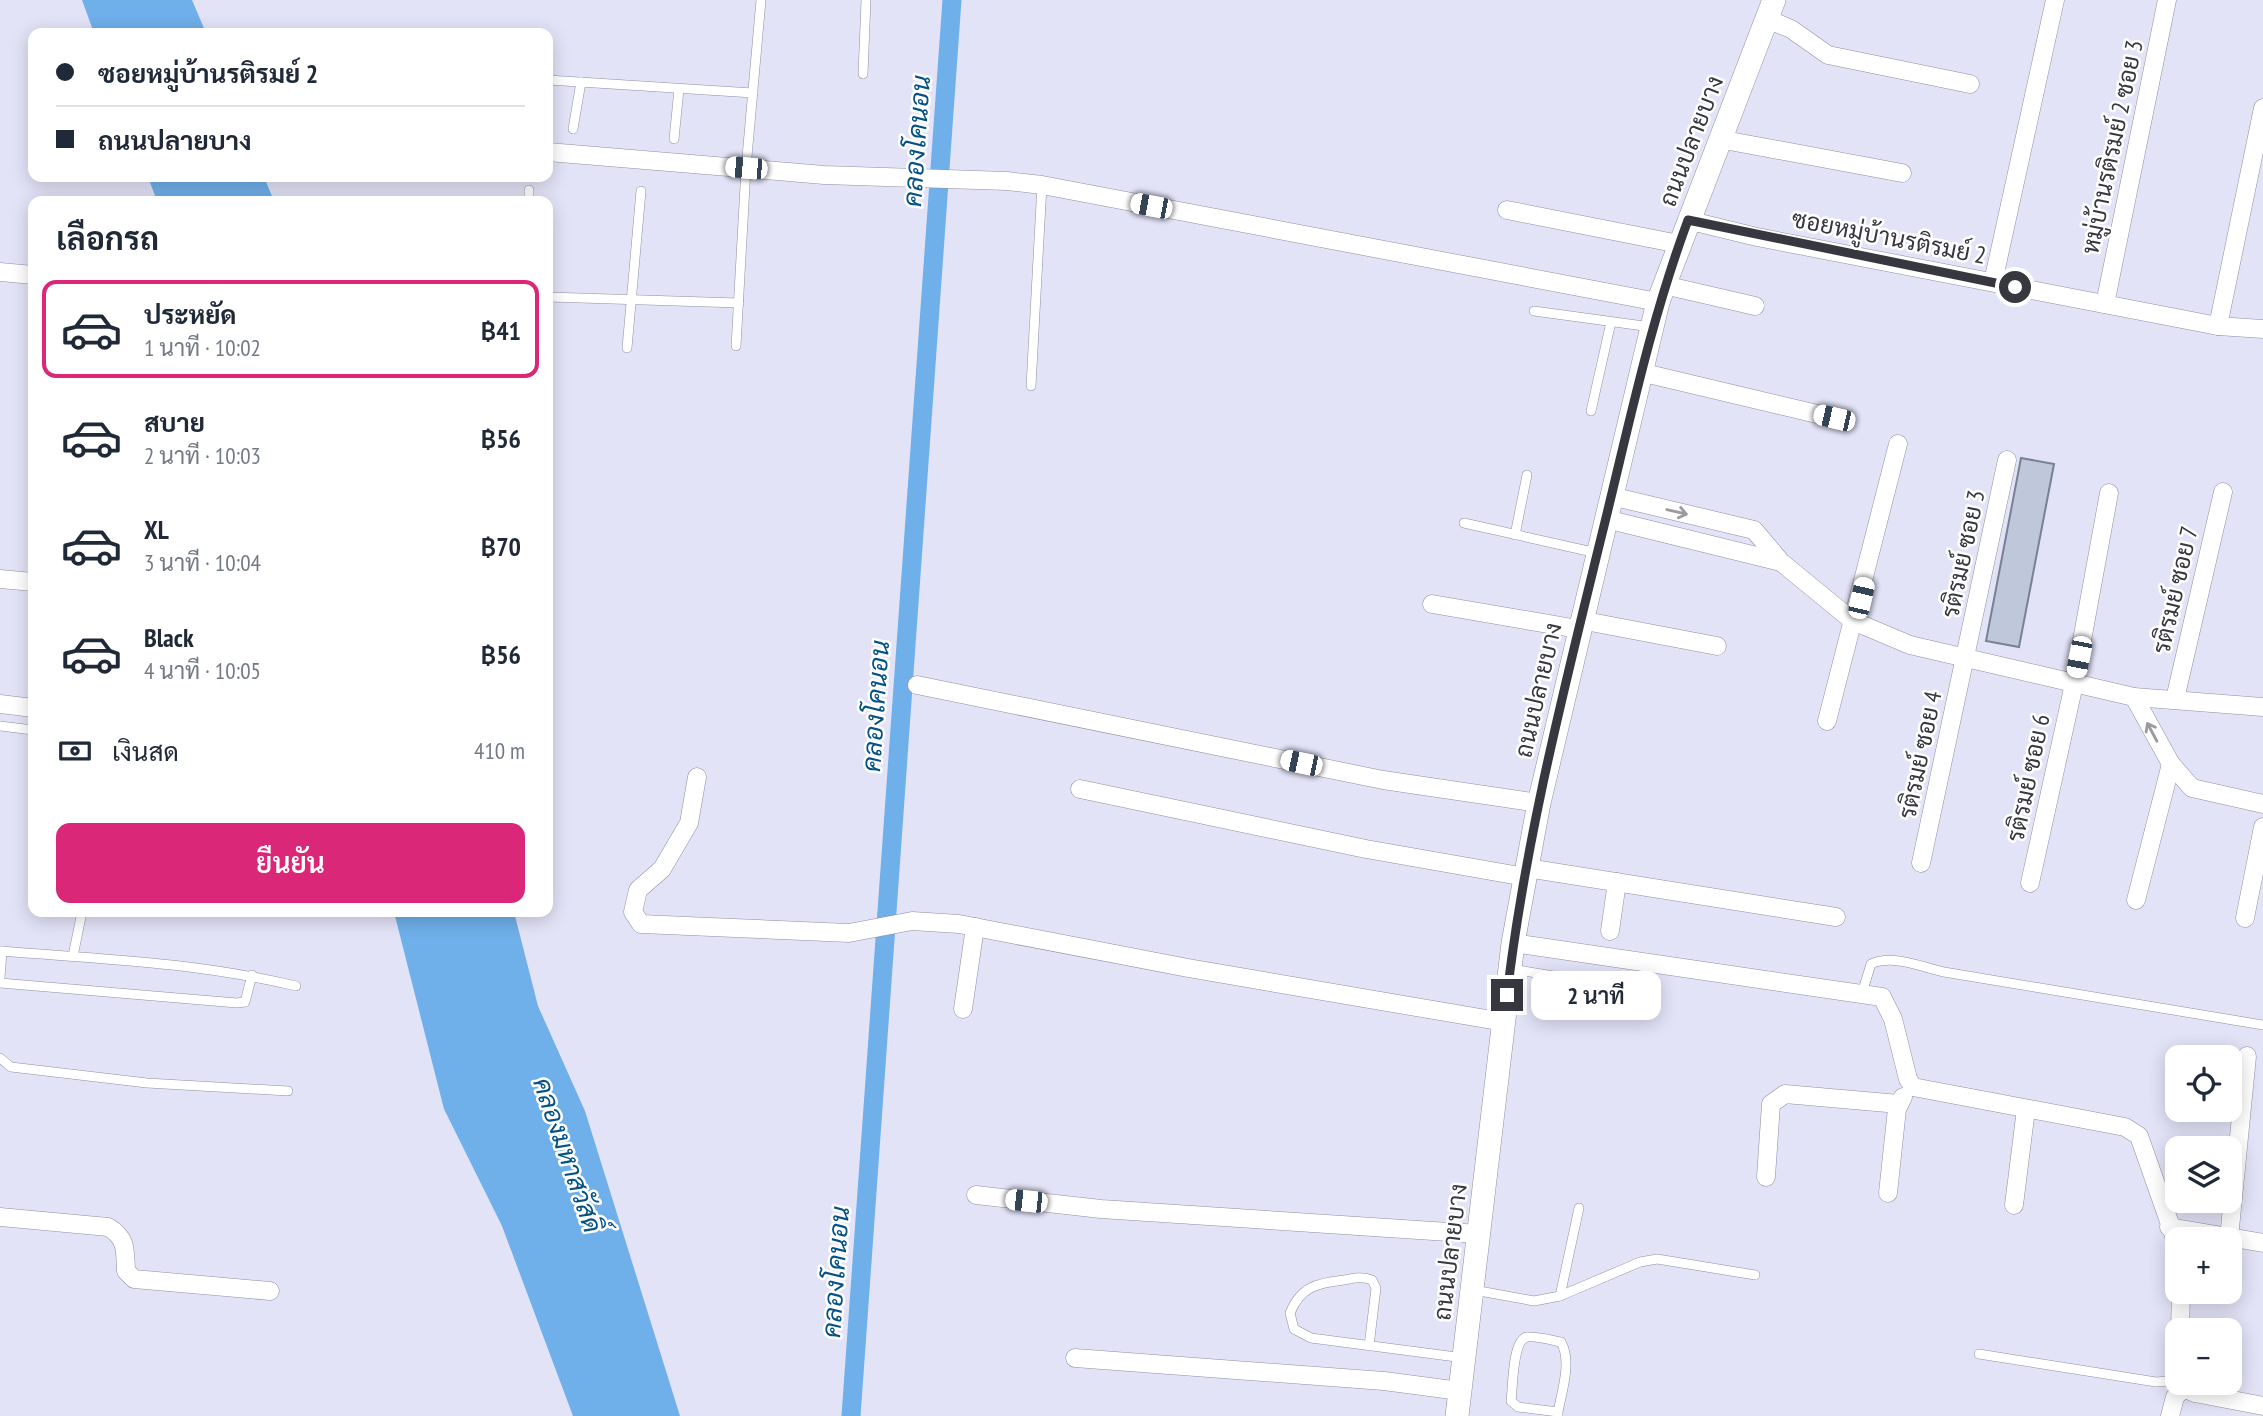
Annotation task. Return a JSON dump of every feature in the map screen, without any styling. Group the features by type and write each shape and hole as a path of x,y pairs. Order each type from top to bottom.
{"street":[{"path":"1993,282 2055,0"},
{"name":"หมู่บ้านรติรมย์ 2 ซอย 3","path":"2105,304 2167,0"},
{"path":"1771,9 1791,29 1828,55 1970,84"},
{"name":"ถนนปลายบาง","path":"1457,1416 1513,943 1539,803 1579,624 1661,293 1771,9"},
{"path":"2218,326 2263,108"},
{"path":"1719,139 1902,173"},
{"path":"553,152 746,168 1042,186 1661,293 1755,306"},
{"path":"1507,211 1679,244"},
{"name":"ซอยหมู่บ้านรติรมย์ 2","path":"1688,220 2218,326 2255,329 2263,318"},
{"path":"0,272 28,275"},
{"path":"1640,372 1834,418"},
{"path":"1827,721 1898,444"},
{"name":"รติรมย์ ซอย 3","path":"1966,658 2007,460"},
{"name":"รติรมย์ ซอย 7","path":"2175,699 2223,492"},
{"name":"รติรมย์ ซอย 6","path":"2030,883 2074,684 2109,493"},
{"path":"1611,496 1754,530 1781,562 1853,621 1910,645 2134,697 2263,707"},
{"path":"1606,519 1781,562"},
{"path":"0,579 28,582"},
{"path":"1432,604 1717,646"},
{"name":"รติรมย์ ซอย 4","path":"1921,863 1966,658"},
{"path":"917,685 1383,780 1539,803"},
{"path":"2134,697 2171,764 2192,788 2263,804"},
{"path":"0,704 28,707"},
{"path":"2136,900 2171,764"},
{"path":"697,777 689,823 662,869 638,890 633,912 635,919 641,924 783,932 869,931 896,923 937,922 1504,1022"},
{"path":"1080,789 1366,849 1617,882 1836,917"},
{"path":"2245,918 2263,827"},
{"path":"1609,931 1617,882"},
{"path":"963,1009 975,927"},
{"path":"1513,943 1882,997 1893,1018 1908,1079 1913,1087 2125,1127 2139,1136 2169,1227"},
{"path":"2230,1227 2247,1056"},
{"path":"1888,1192 1899,1104 1913,1087"},
{"path":"1766,1177 1772,1104 1785,1094 1899,1104"},
{"path":"2014,1205 2026,1110"},
{"path":"976,1195 1101,1209 1479,1234"},
{"path":"0,1217 108,1227 120,1234 125,1242 126,1271 134,1279 270,1291"},
{"path":"2242,1240 2263,1243"},
{"path":"1076,1358 1384,1381 1460,1391"},
{"path":"2170,1416 2176,1395"},
{"path":"2205,1395 2263,1406"}],"lane":[{"path":"736,346 746,168 761,0"},
{"path":"863,74 866,0"},
{"path":"553,80 753,93"},
{"path":"573,129 581,82"},
{"path":"674,139 679,89"},
{"path":"1031,386 1042,186"},
{"path":"529,190 529,196"},
{"path":"628,348 641,191"},
{"path":"553,298 739,303"},
{"path":"1534,312 1652,327"},
{"path":"1591,411 1611,322"},
{"path":"1515,535 1527,475"},
{"path":"1464,523 1597,553"},
{"path":"0,726 28,729"},
{"path":"73,956 81,917"},
{"path":"0,978 1,951 149,960 252,975 296,986"},
{"path":"1862,993 1871,964 1881,960 1894,960 1944,972 2263,1025"},
{"path":"1510,968 1583,981"},
{"path":"0,983 237,1003 245,1002 252,975"},
{"path":"0,1058 11,1067 147,1083 288,1091"},
{"path":"1560,1296 1578,1208"},
{"path":"1472,1290 1534,1301 1560,1296 1640,1262 1657,1259 1755,1275"},
{"path":"1369,1346 1376,1289 1373,1280 1364,1277 1314,1284 1295,1301 1290,1313 1294,1329 1311,1338 1369,1346 1464,1358"},
{"path":"1521,1340 1551,1340 1561,1342 1564,1346 1567,1357 1558,1414 1518,1407 1511,1401 1517,1348 1521,1340"},
{"path":"1979,1354 2165,1381"}],"water":[{"path":"82,0 192,0 204,28 92,28"},
{"path":"150,182 266,182 272,196 155,196"},
{"name":"คลองมหาสวัสดิ์","path":"395,917 515,917 538,1006 585,1111 680,1416 573,1416 502,1226 444,1109"}],"building":[{"path":"2021,458 2054,464 2019,647 1986,641"}],"waterway":[{"name":"คลองโคนอน","path":"851,1416 952,0"}],"route":[{"path":"1507,995 1513,943 1539,803 1578,629 1658,302 1688,220 1757,237 2015,287"}]}
